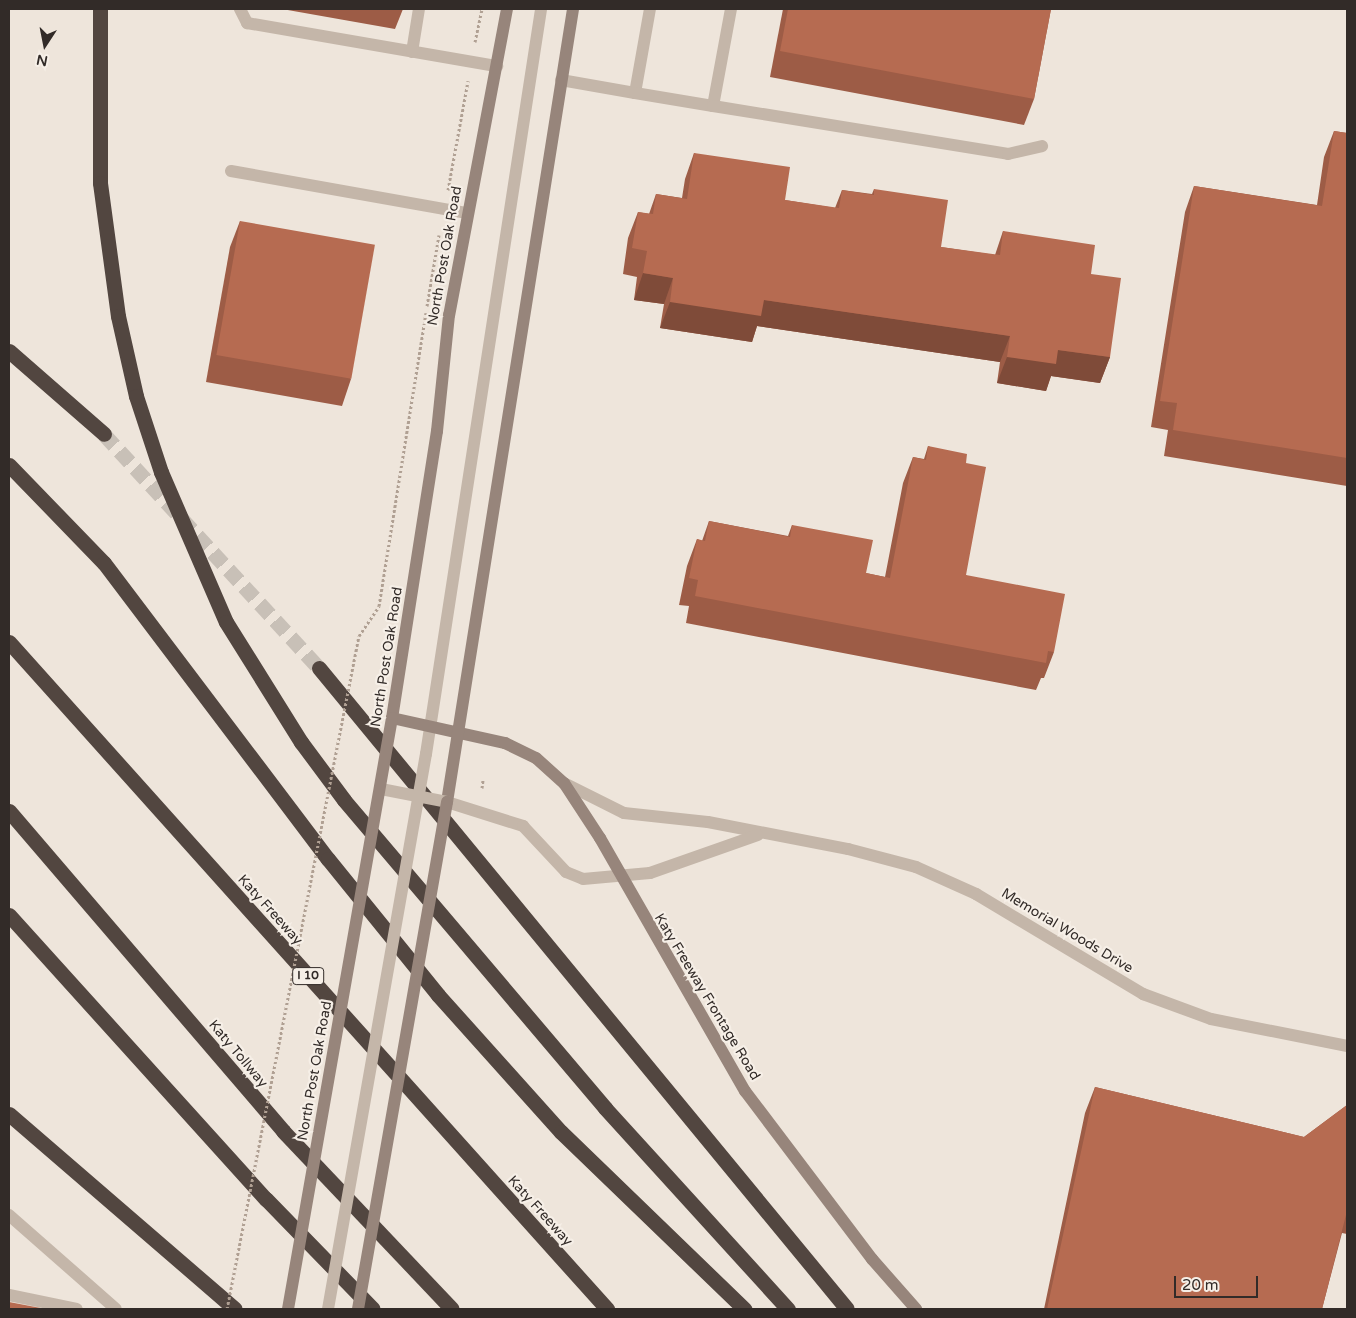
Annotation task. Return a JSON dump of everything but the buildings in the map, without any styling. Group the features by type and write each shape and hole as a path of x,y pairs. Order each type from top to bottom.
{"highway":[{"path":"100,11 100,183 118,316 136,396 161,472 226,622 301,742 344,800 605,1108 788,1309"},
{"path":"9,351 104,434"},
{"path":"9,465 104,563 328,859 438,995 561,1132 744,1309"},
{"name":"Katy Freeway","path":"9,642 607,1309"},
{"path":"320,668 846,1309"},
{"name":"Katy Tollway","path":"9,811 283,1131 452,1309"},
{"path":"9,915 266,1199 373,1309"},
{"path":"9,1114 235,1309"}],"main road":[{"name":"North Post Oak Road","path":"288,1309 381,789 467,213 507,9"},
{"path":"358,1309 459,731 573,9"},
{"name":"Katy Freeway Frontage Road","path":"392,718 459,731 520,750 564,783 765,1120 872,1259 916,1309"}],"street":[{"path":"240,9 247,22 497,66"},
{"path":"412,52 420,9"},
{"path":"328,1309 426,754 541,9"},
{"path":"635,93 650,9"},
{"path":"713,106 732,9"},
{"path":"561,80 1008,154 1042,146"},
{"path":"231,171 467,213"},
{"name":"Memorial Woods Drive","path":"564,783 595,803 624,813 773,835 916,867 976,894 1143,994 1211,1019 1347,1046"},
{"name":"Memorial Woods Drive","path":"381,789 468,807 523,826 574,878 621,878 650,874 737,840 773,835"},
{"path":"9,1215 116,1309"},
{"path":"9,1295 77,1309"}],"path":[{"path":"475,45 482,9"},
{"path":"446,198 469,78"},
{"path":"227,1309 359,636 379,606 439,234"},
{"path":"482,788 483,780"}],"tunnel":[{"path":"104,434 319,668"}]}
